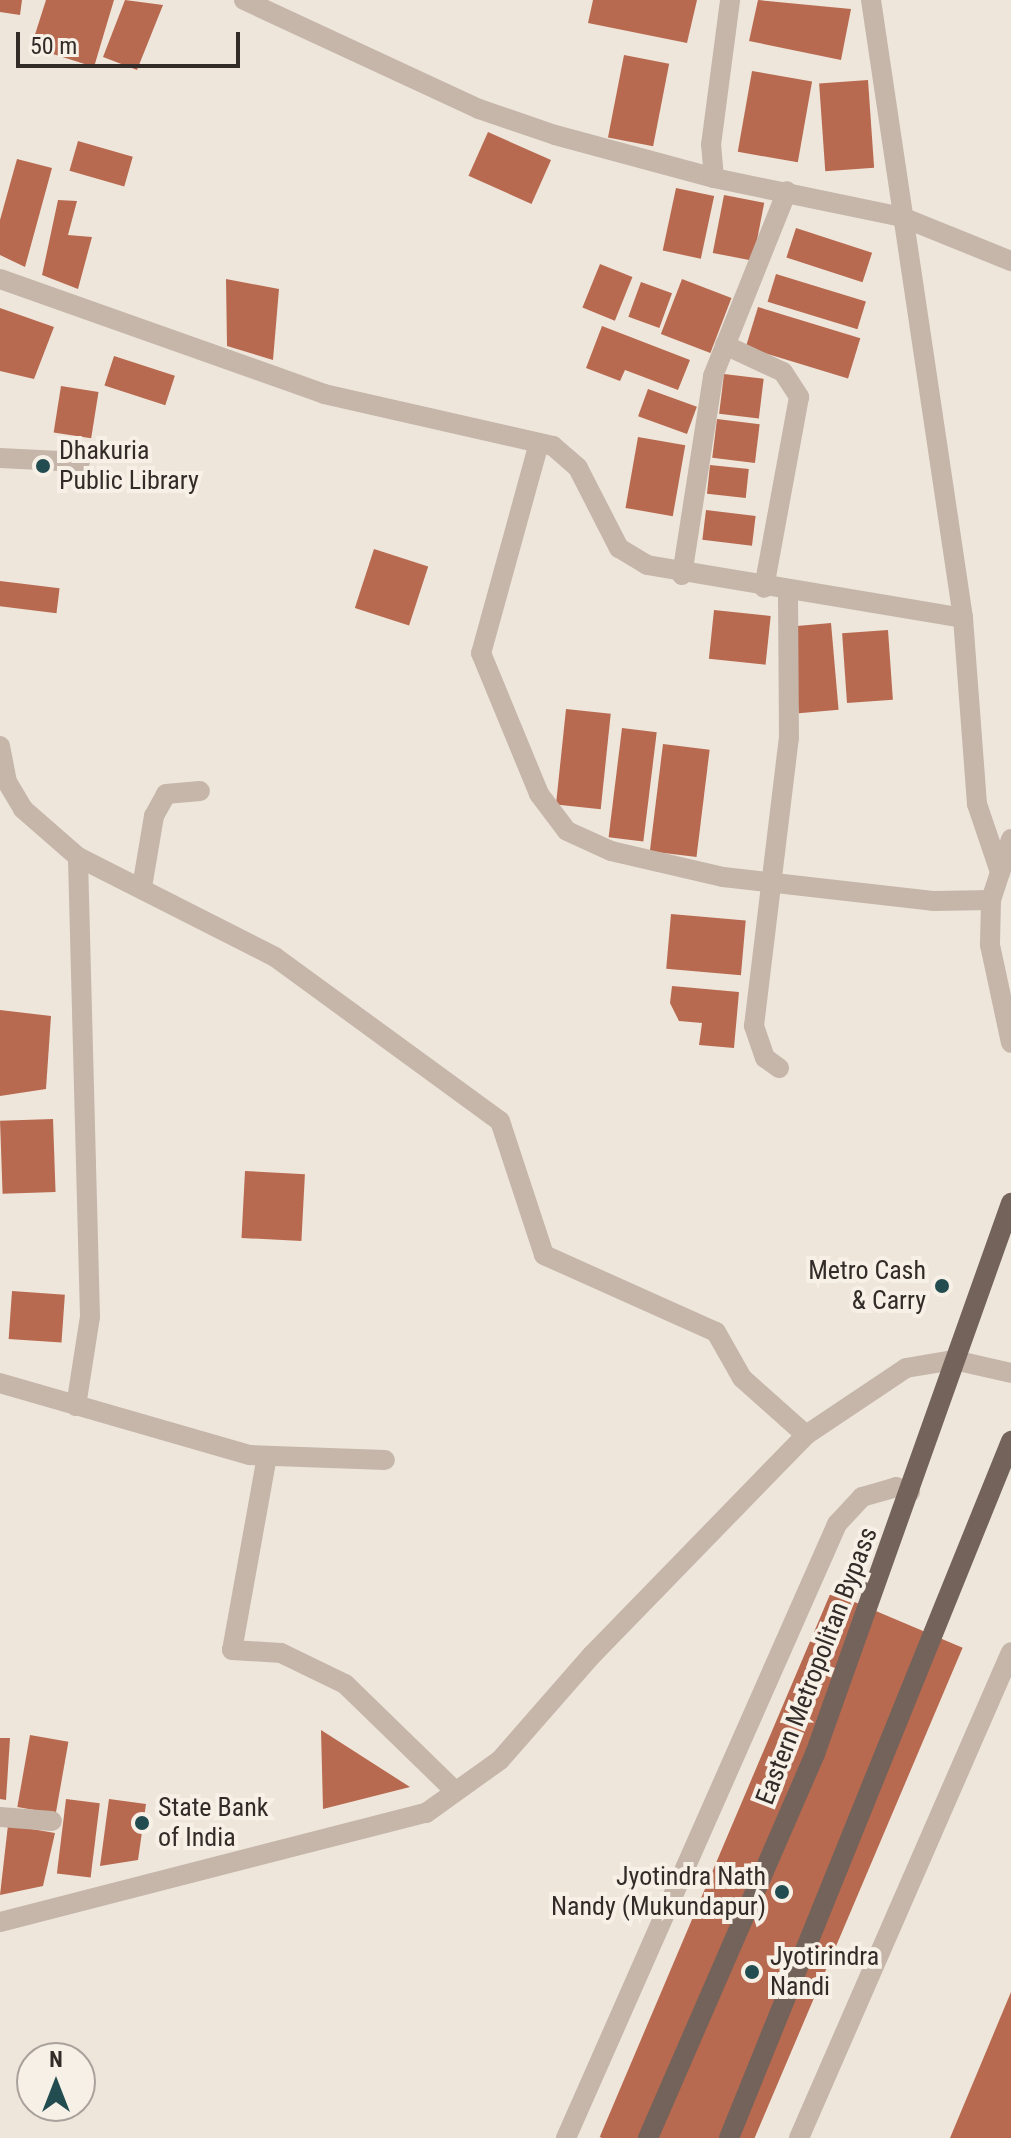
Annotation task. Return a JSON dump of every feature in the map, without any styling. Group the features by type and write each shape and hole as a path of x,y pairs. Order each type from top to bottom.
{"main road":[{"name":"Eastern Metropolitan Bypass","path":"648,2138 815,1754 1011,1203"},
{"path":"729,2138 1011,1441"}],"street":[{"path":"244,0 273,4 479,109 714,178 902,217 1011,261"},
{"path":"714,178 711,145 730,0"},
{"path":"871,0 963,618 977,804 1000,872"},
{"path":"682,575 705,412 725,345 787,191"},
{"path":"0,279 324,394 553,446 578,468 619,548 682,575 963,618"},
{"path":"725,345 783,372 799,397 764,588"},
{"path":"539,443 481,653 539,794 567,831 611,851 774,884 933,901 991,900"},
{"path":"0,458 80,462"},
{"path":"779,1068 765,1058 754,1026 774,884 789,738 788,593"},
{"path":"0,746 7,782 23,809 78,857 275,957 500,1121 544,1255 716,1332 742,1378 806,1435"},
{"path":"142,887 154,816 166,794 200,791"},
{"path":"1011,839 991,900 990,945 1011,1043"},
{"path":"76,1406 90,1317 78,857"},
{"path":"0,1922 426,1813 500,1760 592,1655 806,1435 906,1368 954,1360 1011,1373"},
{"path":"0,1383 267,1456 385,1460"},
{"path":"267,1456 232,1650 281,1653 345,1684 454,1790"},
{"path":"566,2138 837,1524 862,1497 896,1487 910,1492"},
{"path":"799,2138 1011,1652"},
{"path":"0,1817 52,1821"}],"building":[{"path":"0,0 22,0 20,15 0,12"},
{"path":"46,0 114,0 94,67 31,47"},
{"path":"125,0 163,5 137,70 103,57"},
{"path":"593,0 697,0 687,43 588,23"},
{"path":"758,0 851,9 841,60 749,41"},
{"path":"624,55 669,64 653,146 608,137"},
{"path":"752,71 812,82 798,162 738,152"},
{"path":"868,80 874,168 825,171 819,83"},
{"path":"488,132 551,160 532,204 468,176"},
{"path":"78,141 133,157 124,187 69,171"},
{"path":"17,159 52,168 25,267 0,255 0,220"},
{"path":"676,188 714,196 701,259 663,251"},
{"path":"724,195 764,203 753,261 713,253"},
{"path":"58,200 77,201 68,235 92,237 78,289 42,275"},
{"path":"796,228 872,253 863,282 786,257"},
{"path":"600,264 632,277 615,321 582,308"},
{"path":"776,274 866,301 857,329 768,302"},
{"path":"226,279 279,289 273,360 227,346"},
{"path":"682,279 731,298 710,353 661,334"},
{"path":"641,282 672,293 659,328 628,317"},
{"path":"758,307 860,338 848,378 746,347"},
{"path":"0,308 54,327 34,379 0,371"},
{"path":"602,326 690,360 678,390 625,370 620,381 586,368"},
{"path":"114,356 175,376 165,405 104,385"},
{"path":"724,374 764,379 759,419 719,414"},
{"path":"61,386 99,392 91,438 54,432"},
{"path":"648,389 697,407 687,434 638,416"},
{"path":"717,419 760,424 755,463 712,458"},
{"path":"638,437 685,445 673,516 625,508"},
{"path":"710,465 749,469 746,498 707,494"},
{"path":"706,510 756,516 752,546 702,540"},
{"path":"374,549 428,567 409,626 355,608"},
{"path":"0,581 60,588 57,613 0,606"},
{"path":"714,610 771,616 766,665 709,659"},
{"path":"831,623 839,710 799,713 791,626"},
{"path":"888,630 893,700 847,703 842,633"},
{"path":"566,709 611,714 601,809 556,804"},
{"path":"622,728 657,732 643,841 609,837"},
{"path":"663,744 710,750 696,857 650,851"},
{"path":"671,914 746,921 741,975 666,969"},
{"path":"672,986 739,992 734,1048 699,1045 702,1023 679,1021 670,1003"},
{"path":"0,1010 51,1016 46,1089 0,1096"},
{"path":"53,1119 56,1192 3,1194 0,1121"},
{"path":"245,1171 305,1174 301,1241 241,1238"},
{"path":"12,1291 65,1295 62,1343 9,1339"},
{"name":"Jyotindra Nath Nandy (Mukundapur)","path":"831,1592 963,1648 755,2138 600,2137"},
{"path":"321,1730 410,1787 323,1809"},
{"path":"30,1735 68,1742 56,1814 17,1807"},
{"path":"0,1738 10,1738 6,1800 0,1799"},
{"path":"66,1799 100,1803 91,1878 57,1873"},
{"path":"109,1799 146,1804 138,1860 100,1866"},
{"path":"8,1825 55,1833 43,1886 0,1895"},
{"path":"1011,1992 1011,2138 950,2138"}],"place":[{"name":"Dhakuria Public Library","path":"43,466"},
{"name":"Metro Cash & Carry","path":"942,1286"},
{"name":"State Bank of India","path":"142,1823"},
{"name":"Jyotindra Nath Nandy (Mukundapur)","path":"782,1892"},
{"name":"Jyotirindra Nandi","path":"752,1972"}]}
